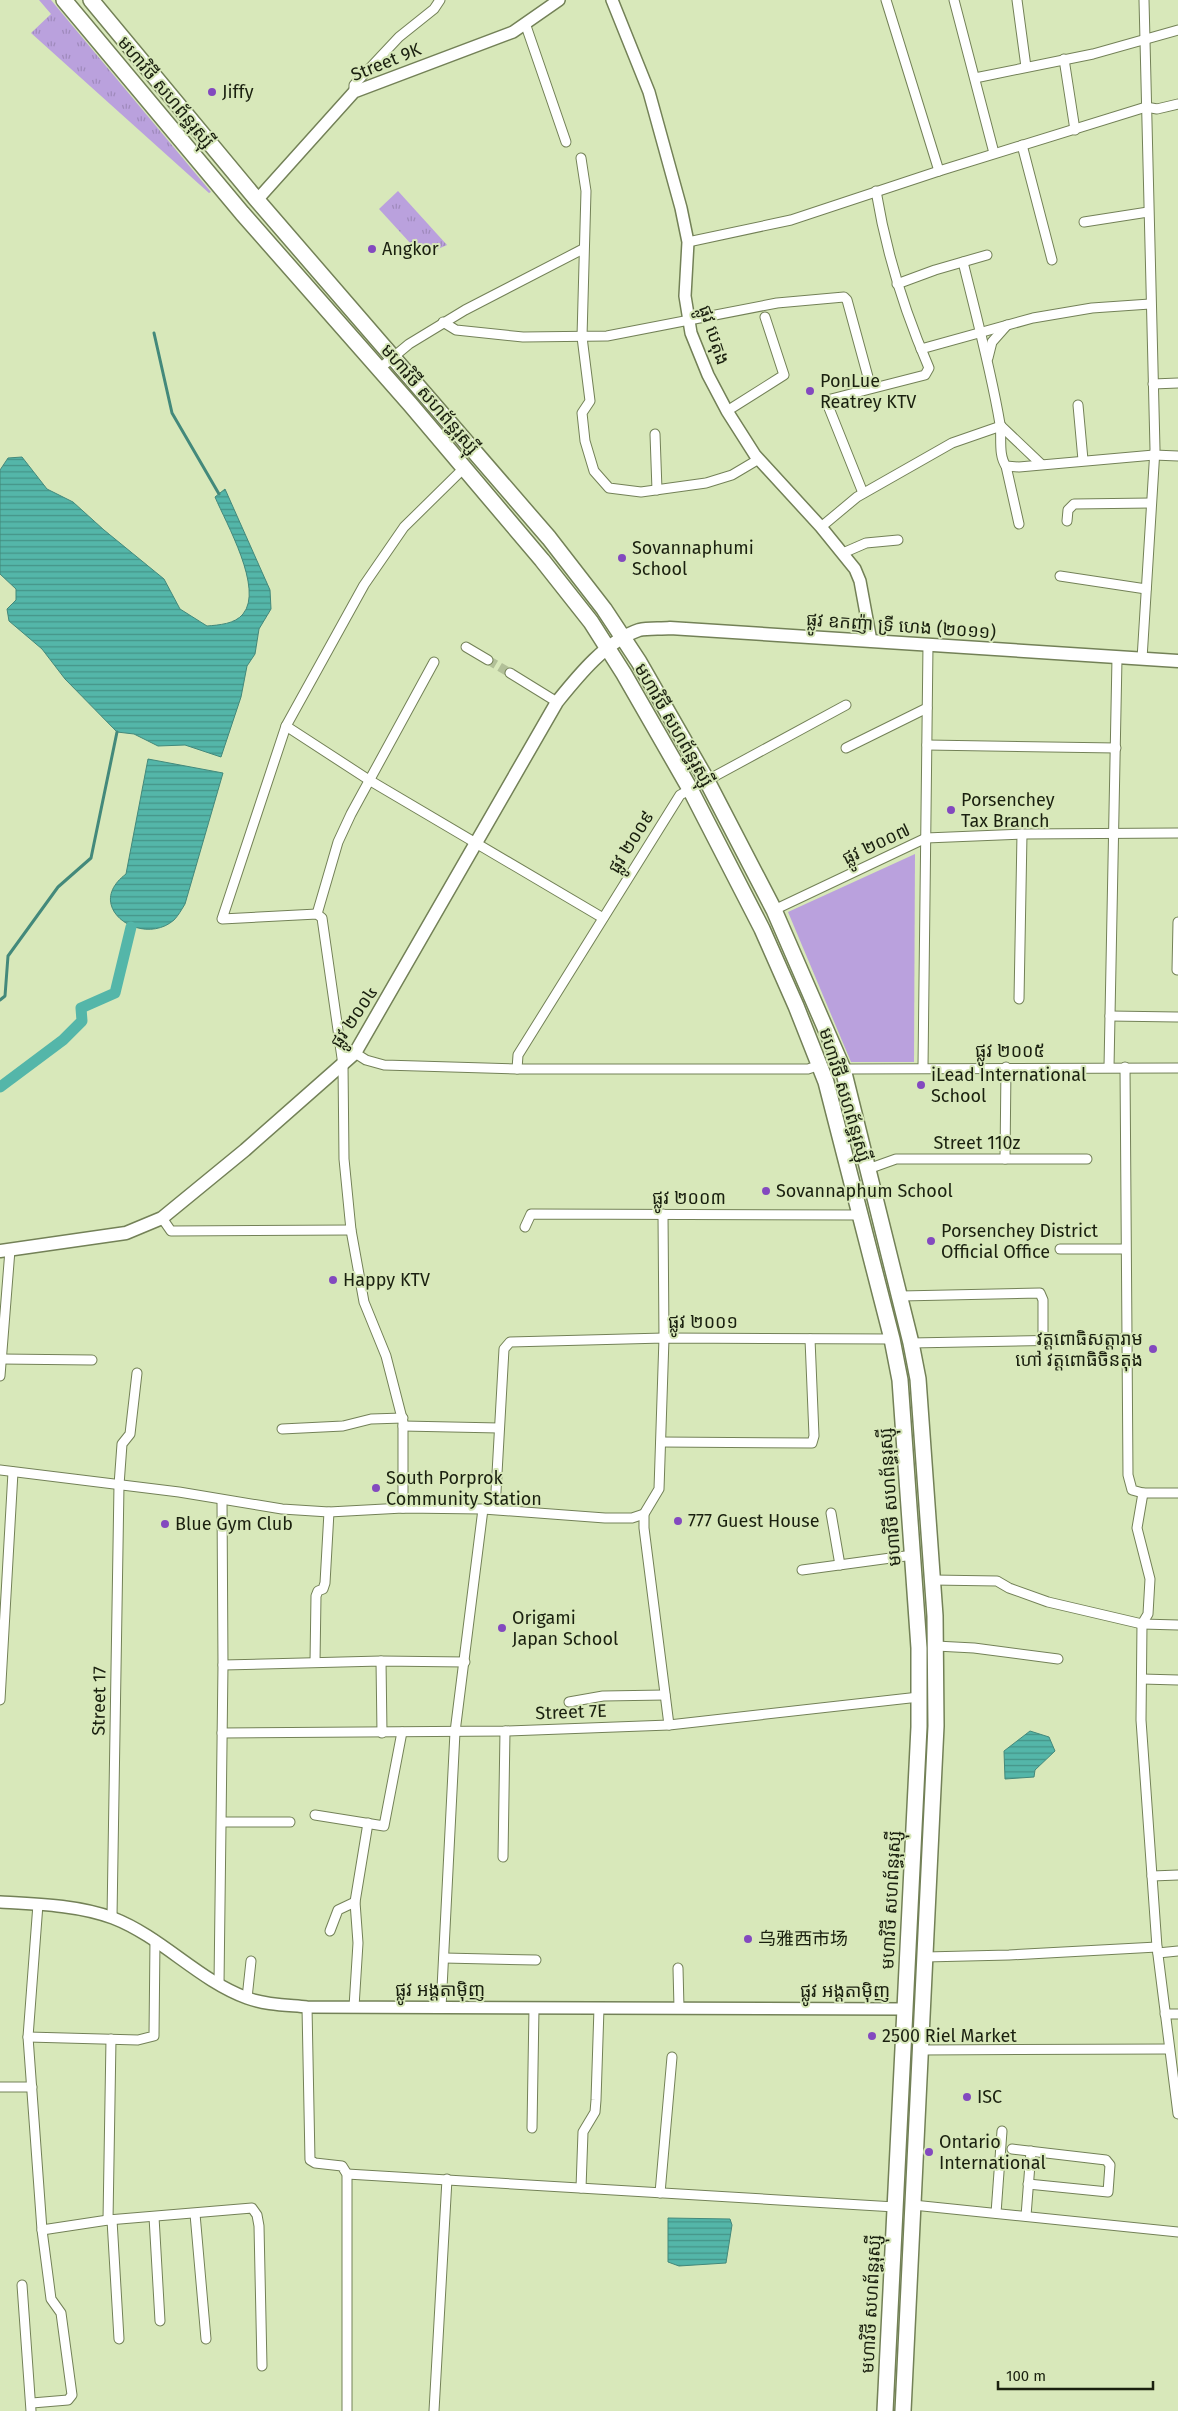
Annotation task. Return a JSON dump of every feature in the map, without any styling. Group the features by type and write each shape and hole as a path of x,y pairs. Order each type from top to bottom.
{"highway":[{"name":"មហាវិថី សហព័ន្ធរុស្ស៊ី","path":"64,0 242,213 379,369 542,560 608,649 690,789 762,929 820,1065 861,1215 892,1339 900,1380 917,1617 919,1697 885,2411"},
{"name":"មហាវិថី សហព័ន្ធរុស្ស៊ី","path":"91,0 257,200 549,538 604,609 706,779 774,910 842,1069 912,1343 918,1379 935,1616 936,1726 903,2411"},
{"path":"242,213 257,200"},
{"path":"917,1617 935,1616"},
{"path":"911,1875 929,1876"}],"main road":[{"name":"ផ្លូវ ឧកញ៉ា ទ្រី ហេង (២០១១)","path":"608,649 638,630 670,628 1178,661"},
{"name":"ផ្លូវ ២០០៤","path":"5,1251 126,1233 162,1218 245,1150 343,1064 355,1052 478,842 557,702 586,666 608,649"}],"street":[{"path":"354,92 354,85 399,37 434,9 440,0"},
{"name":"Street 9K","path":"257,200 354,92 512,32 559,0"},
{"name":"ផ្លូវ បេតុង","path":"612,0 649,92 681,208 688,242 684,296 687,321 708,375 727,412 759,459 821,527 855,569 860,581 872,641"},
{"path":"886,0 939,170"},
{"path":"954,0 994,153"},
{"path":"1017,0 1026,68"},
{"path":"1142,659 1154,455 1144,0"},
{"path":"525,23 566,142"},
{"path":"975,78 1093,54 1178,30"},
{"path":"1064,59 1076,130"},
{"path":"688,242 791,220 939,170 1076,130 1146,107 1157,109 1178,104"},
{"path":"1022,145 1052,260"},
{"path":"581,158 586,191 582,337 590,401 582,413 585,441 594,471 609,488 641,492 706,483 732,475 759,459"},
{"path":"863,494 827,403 831,398 925,375 929,368 897,284 884,239 876,191"},
{"path":"1084,222 1148,212"},
{"path":"379,369 409,344 443,322 583,249"},
{"path":"897,284 987,255"},
{"path":"963,262 1001,426 1002,461 1006,466 1019,524"},
{"path":"443,322 456,330 523,337 607,336 777,303 844,297 847,300 871,388"},
{"path":"921,349 1007,324 1092,308 1150,304"},
{"path":"727,412 784,375 765,317"},
{"path":"987,363 992,342 1007,324"},
{"path":"1153,384 1178,383"},
{"path":"1078,404 1083,460"},
{"path":"1001,426 1041,464"},
{"path":"821,527 863,494 952,443 1001,426"},
{"path":"655,434 657,490"},
{"path":"1006,466 1154,455 1178,456"},
{"path":"403,1508 403,1422 386,1356 364,1302 351,1230 344,1159 343,1064 322,918 316,914 222,919 286,726 364,585 404,527 464,468"},
{"path":"1066,521 1068,510 1074,504 1151,503"},
{"path":"844,554 866,543 898,540"},
{"path":"1060,576 1146,589"},
{"path":"923,1067 928,645"},
{"path":"466,647 488,660"},
{"path":"1109,1067 1117,658"},
{"path":"316,914 338,842 369,780 434,662"},
{"path":"510,673 557,702"},
{"name":"ផ្លូវ ២០០៩","path":"518,1069 518,1055 680,795 706,779 846,706"},
{"path":"846,748 927,708"},
{"path":"286,726 369,780 478,842 603,918"},
{"path":"927,745 1116,748"},
{"name":"ផ្លូវ ២០០៧","path":"774,910 926,838 1114,832 1178,833"},
{"path":"1018,999 1022,834"},
{"path":"1177,970 1178,922"},
{"path":"1110,1016 1177,1017"},
{"path":"355,1052 366,1060 384,1065 518,1069 808,1069 820,1065"},
{"name":"ផ្លូវ ២០០៥","path":"842,1069 923,1067 1178,1068"},
{"path":"1005,1159 1006,1067"},
{"path":"1125,1067 1128,1475 1132,1490 1143,1493 1178,1493"},
{"name":"Street 110z","path":"868,1169 896,1158 1087,1159"},
{"name":"ផ្លូវ ២០០៣","path":"525,1227 531,1214 861,1215"},
{"path":"663,1214 664,1338 659,1489 644,1514 644,1528 668,1725"},
{"path":"162,1218 172,1231 351,1230"},
{"path":"1060,1249 1125,1250"},
{"path":"0,1376 5,1251"},
{"path":"901,1296 1040,1293 1043,1300 1043,1340"},
{"name":"ផ្លូវ ២០០១","path":"499,1428 504,1349 514,1341 664,1338 892,1339"},
{"path":"661,1442 812,1443 814,1436 810,1338"},
{"path":"912,1343 1126,1339"},
{"path":"1,1360 92,1360"},
{"name":"Street 17","path":"112,1918 119,1485 122,1444 130,1434 137,1373"},
{"path":"282,1429 343,1426 371,1419 499,1428 495,1509"},
{"path":"0,1470 282,1509 329,1512 403,1508 495,1509 589,1518 632,1518 644,1514"},
{"path":"0,1700 13,1472"},
{"path":"1143,1493 1138,1528 1150,1579 1148,1614 1142,1624 1141,1720 1157,1950 1178,2114"},
{"path":"220,1984 223,1665 222,1500"},
{"path":"441,2008 455,1732 483,1509"},
{"path":"315,1662 316,1596 318,1591 323,1589 325,1583 329,1512"},
{"path":"831,1513 840,1565"},
{"path":"802,1570 913,1555"},
{"path":"933,1580 997,1581 1009,1588 1048,1602 1142,1624 1178,1625"},
{"path":"936,1646 974,1648 1058,1658"},
{"path":"223,1665 381,1661 465,1662"},
{"path":"381,1661 382,1733"},
{"path":"1142,1679 1178,1680"},
{"path":"569,1702 603,1696 665,1695"},
{"name":"Street 7E","path":"222,1733 455,1732 668,1725 919,1697"},
{"path":"503,1857 505,1731"},
{"path":"314,1815 384,1826 402,1732"},
{"path":"222,1822 290,1822"},
{"path":"354,2008 358,1943 355,1902 368,1823"},
{"path":"1152,1876 1178,1875"},
{"name":"ផ្លូវ អង្តតាម៉ិញ","path":"0,1901 84,1910 112,1918 155,1940 220,1984 247,1998 270,2004 354,2008 905,2009"},
{"path":"330,1932 338,1910 355,1902"},
{"path":"22,2285 32,2407 68,2400 72,2395 61,2313 51,2299 42,2230 28,2037 38,1904"},
{"path":"28,2037 138,2040 154,2036 155,1940"},
{"path":"925,1957 1157,1950 1178,1952"},
{"path":"444,1958 536,1960"},
{"path":"247,1998 251,1961"},
{"path":"678,1968 679,2008"},
{"path":"307,2007 310,2160 315,2163 342,2166 347,2174 347,2411"},
{"path":"532,2128 534,2008"},
{"path":"581,2188 583,2132 595,2112 599,2008"},
{"path":"1165,2014 1178,2014"},
{"path":"111,2040 110,2220 120,2339"},
{"path":"920,2050 1169,2049"},
{"path":"660,2193 672,2057"},
{"path":"0,2087 32,2087"},
{"path":"996,2213 1002,2131"},
{"path":"1012,2148 1109,2161 1108,2192 1028,2184"},
{"path":"1026,2216 1031,2151"},
{"path":"347,2174 895,2207"},
{"path":"434,2411 447,2179"},
{"path":"913,2205 1178,2232"},
{"path":"42,2230 110,2220 252,2208 257,2215 262,2366"},
{"path":"195,2214 206,2339"},
{"path":"154,2217 160,2321"}],"green space":[{"path":"39,0 51,0 211,192 209,193 31,33 51,14"},
{"path":"398,191 447,245 422,256 379,209"},
{"path":"915,854 914,1062 851,1062 788,912"}],"water":[{"path":"22,457 47,489 73,502 164,579 180,609 207,626 236,620 243,614 248,603 249,589 241,556 215,497 225,489 270,590 271,609 259,629 255,654 247,666 241,697 221,757 185,745 158,746 134,734 117,732 65,679 42,649 9,621 7,609 16,600 16,589 0,574 0,470 8,458"},
{"path":"148,759 223,773 185,904 174,920 161,927 147,929 133,926 121,920 113,910 110,899 114,887 126,874"},
{"path":"1030,1731 1049,1737 1055,1751 1035,1770 1034,1777 1005,1779 1004,1751"},
{"path":"668,2218 730,2219 732,2225 726,2263 679,2266 668,2262"}],"waterway":[{"path":"154,333 172,413 219,494"},
{"path":"0,1000 5,996 8,956 58,887 91,858 117,732"},
{"path":"0,1087 63,1040 82,1021 81,1008 115,993 131,927"}],"tunnel":[{"path":"488,660 510,673"}],"place":[{"name":"Jiffy","path":"212,92"},
{"name":"Angkor","path":"372,249"},
{"name":"PonLue Reatrey KTV","path":"810,391"},
{"name":"Sovannaphumi School","path":"622,558"},
{"name":"Porsenchey Tax Branch","path":"951,810"},
{"name":"iLead International School","path":"921,1085"},
{"name":"Sovannaphum School","path":"766,1191"},
{"name":"Porsenchey District Official Office","path":"931,1241"},
{"name":"Happy KTV","path":"333,1280"},
{"name":"វត្តពោធិសត្តារាម ហៅ វត្តពោធិចិនតុង","path":"1153,1349"},
{"name":"South Porprok Community Station","path":"376,1488"},
{"name":"777 Guest House","path":"678,1521"},
{"name":"Blue Gym Club","path":"165,1524"},
{"name":"Origami Japan School","path":"502,1628"},
{"name":"乌雅西市场","path":"748,1939"},
{"name":"2500 Riel Market","path":"872,2036"},
{"name":"ISC","path":"967,2097"},
{"name":"Ontario International","path":"929,2152"}]}
